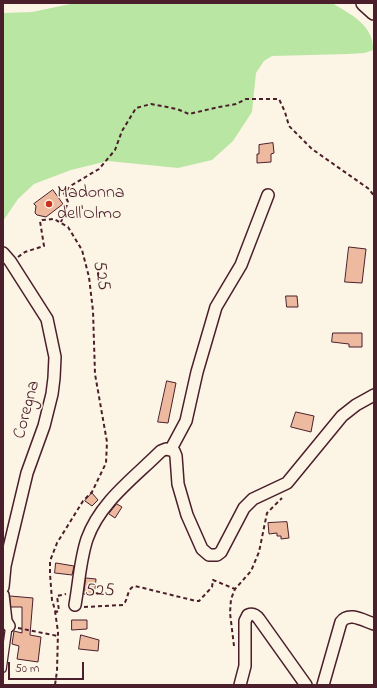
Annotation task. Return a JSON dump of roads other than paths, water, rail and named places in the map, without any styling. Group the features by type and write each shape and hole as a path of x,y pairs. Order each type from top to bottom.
{"main road":[{"path":"364,3 374,12"}],"street":[{"path":"170,449 186,421 197,372 216,307 241,265 268,195"},
{"name":"Coregna","path":"3,587 5,566 27,473 44,426 52,394 55,357 47,319 7,257"},
{"path":"75,604 81,566 87,540 94,521 108,502 161,451 170,449 174,451 176,456 178,484 187,516 202,549 209,555 217,555 221,552 244,508 253,499 287,483 342,416 356,405 374,395"},
{"path":"3,595 6,621 9,626"},
{"path":"240,685 245,666 245,621 248,615 251,614 255,615 259,619 306,685"},
{"path":"322,685 343,619 348,616 374,624"}],"lane":[{"path":"3,668 9,626"}],"place":[{"name":"Madonna dell'Olmo","path":"49,204"}]}
